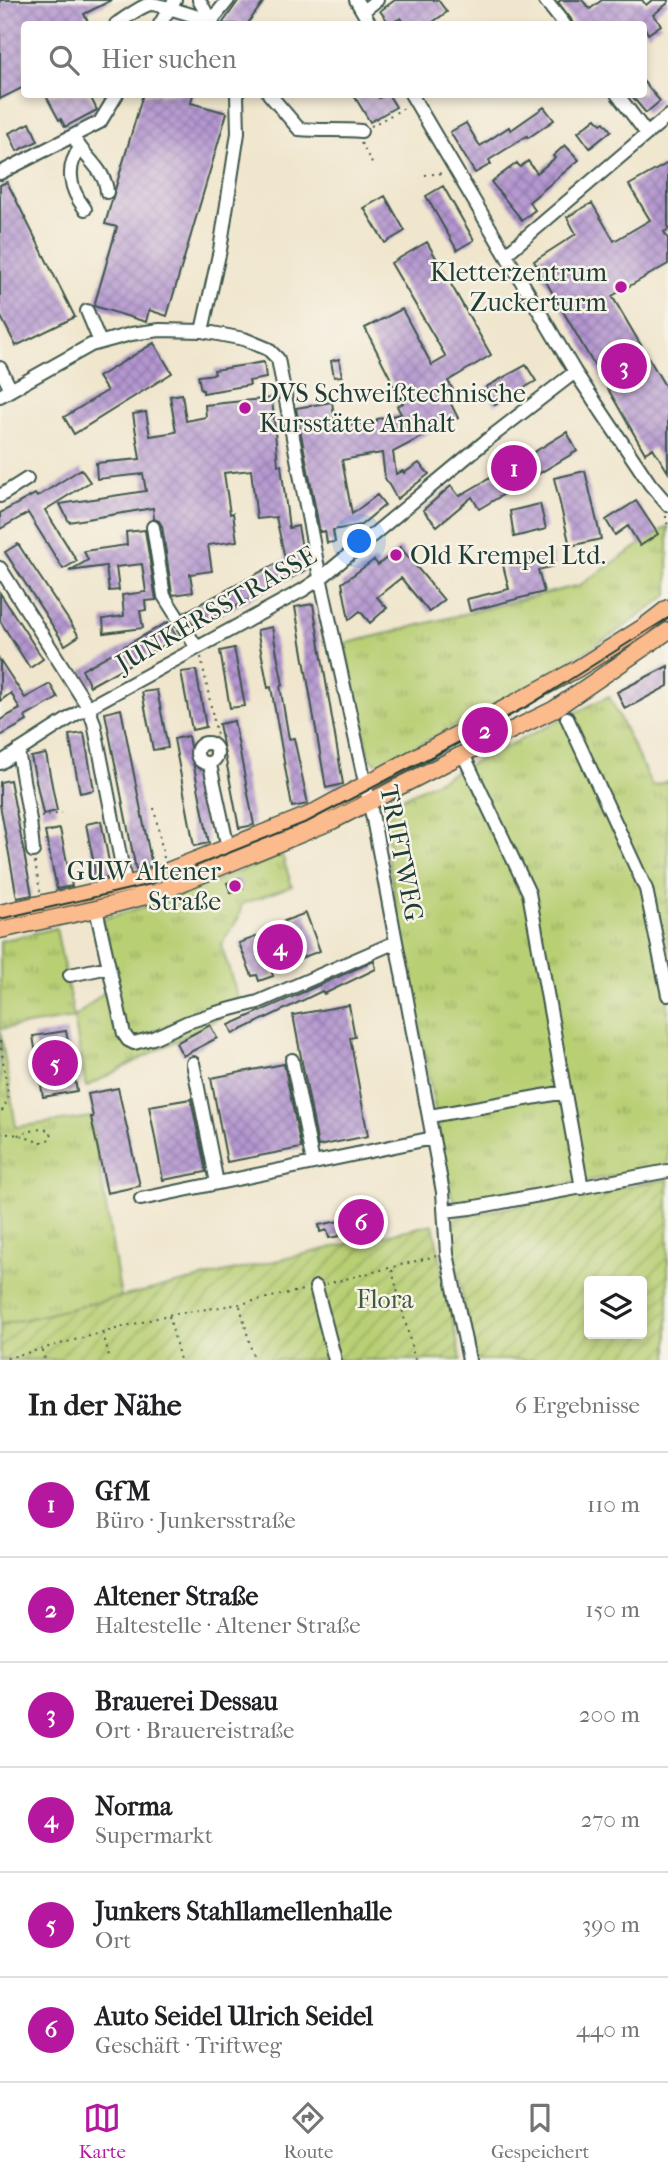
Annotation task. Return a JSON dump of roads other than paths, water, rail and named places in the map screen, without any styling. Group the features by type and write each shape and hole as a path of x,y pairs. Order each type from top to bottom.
{"main road":[{"path":"0,913 126,886 309,815 577,669 642,628 668,608"},
{"path":"0,929 96,909 157,892 332,821 553,710 668,631"}],"street":[{"path":"199,0 211,21"},
{"path":"213,21 228,0"},
{"path":"368,21 359,6 377,0"},
{"path":"545,0 562,21"},
{"path":"121,21 150,4 160,4 172,5 208,21"},
{"path":"162,21 172,5"},
{"path":"0,173 77,142 100,122 115,98"},
{"path":"202,331 220,250 238,133 237,98"},
{"path":"272,98 299,129 327,132 338,128 357,131"},
{"path":"620,98 647,134"},
{"path":"413,99 575,372 650,484 668,506"},
{"path":"506,254 668,116"},
{"path":"77,142 107,184 107,192"},
{"path":"77,142 70,172 78,199 85,209"},
{"path":"87,311 100,342"},
{"name":"TRIFTWEG","path":"5,393 83,348 160,330 202,331 256,342 273,352 278,359 321,578 370,803 430,1116 445,1211 447,1254 469,1360"},
{"path":"0,368 5,393"},
{"name":"JUNKERSSTRASSE","path":"0,763 88,707 321,578 487,440 575,372"},
{"path":"0,496 27,480"},
{"path":"153,527 164,596 197,648"},
{"path":"0,569 88,707 94,723 126,886"},
{"path":"567,718 646,889 668,995"},
{"path":"213,744 217,755 210,765 228,848"},
{"path":"18,751 33,851"},
{"path":"463,754 529,893 582,1188"},
{"path":"96,909 124,1034 134,1043 197,1019 258,1002 396,942"},
{"path":"70,975 109,967"},
{"path":"292,1060 313,1163"},
{"path":"193,1063 217,1183"},
{"path":"430,1116 565,1092"},
{"path":"141,1199 433,1138"},
{"path":"445,1211 668,1171"},
{"path":"316,1287 335,1360"}],"tram line":[{"path":"0,919 151,884 309,821 528,706 668,618"}],"place":[{"name":"Kletterzentrum Zuckerturm","path":"621,287"},
{"name":"Brauerei Dessau","path":"624,366"},
{"name":"DVS Schweißtechnische Kursstätte Anhalt","path":"245,408"},
{"name":"GfM","path":"514,468"},
{"name":"Old Krempel Ltd.","path":"396,555"},
{"name":"Altener Straße","path":"485,730"},
{"name":"GUW Altener Straße","path":"235,886"},
{"name":"Norma","path":"280,947"},
{"name":"Junkers Stahllamellenhalle","path":"55,1063"},
{"name":"Auto Seidel Ulrich Seidel","path":"361,1222"}],"park label":[{"name":"Flora","path":"385,1299"}]}
